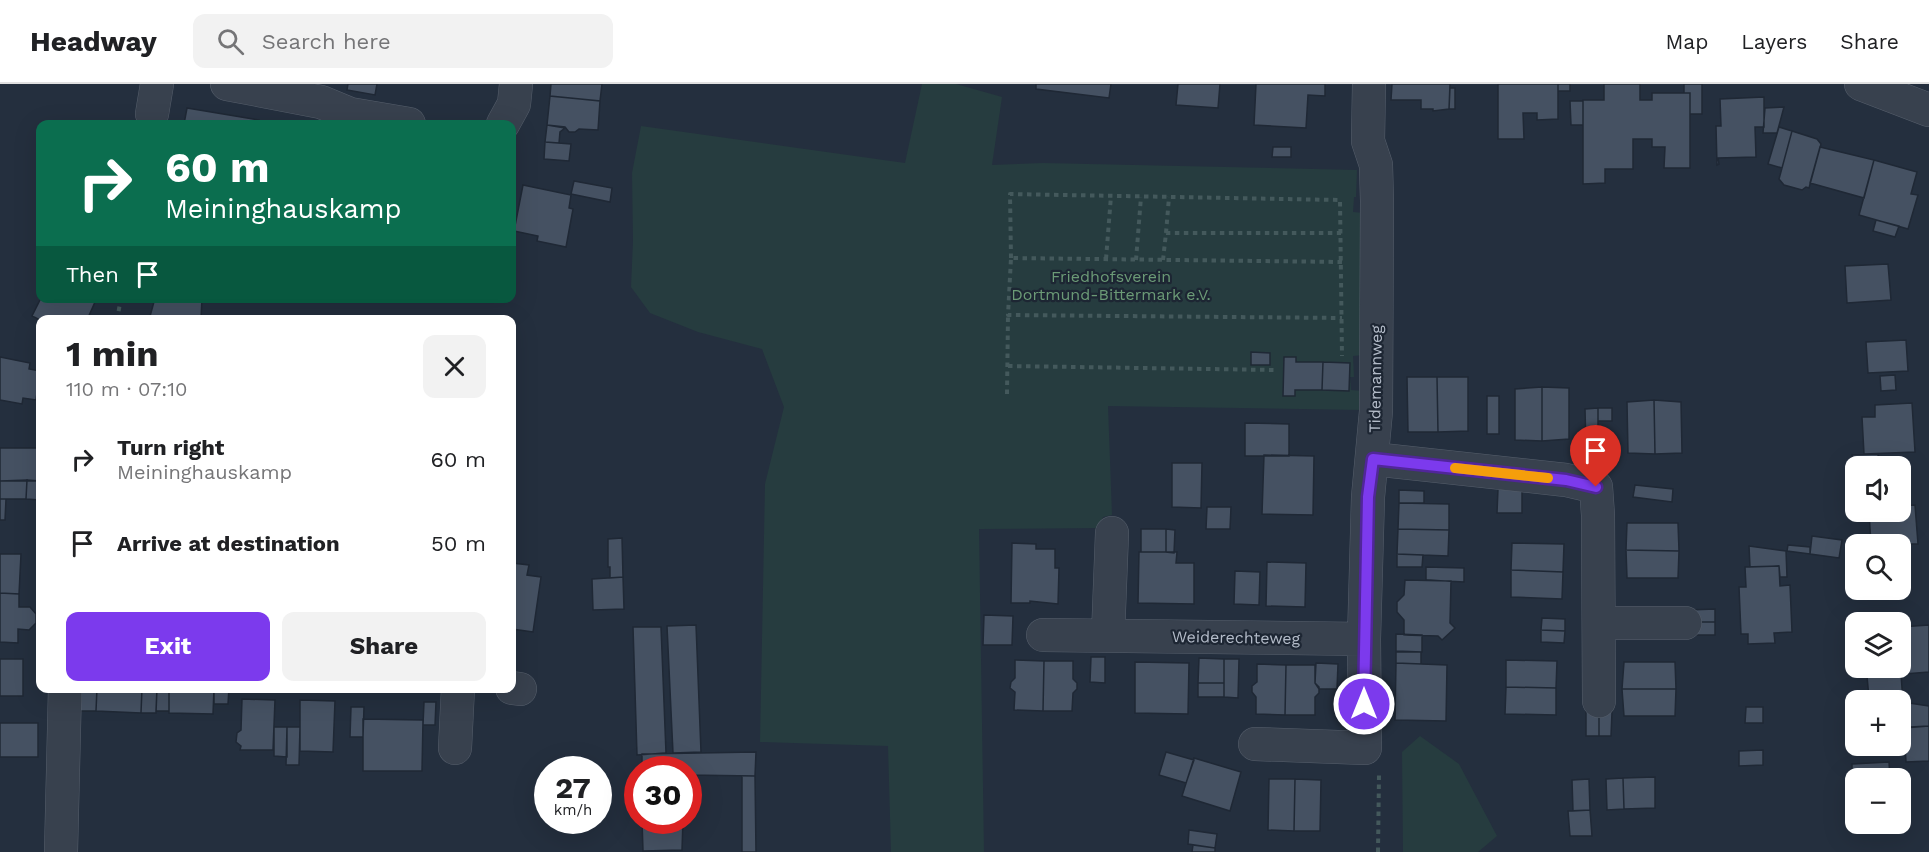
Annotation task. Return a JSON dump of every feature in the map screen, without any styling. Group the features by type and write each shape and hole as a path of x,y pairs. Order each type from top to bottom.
{"street":[{"path":"227,84 321,102 350,114 385,120"},
{"path":"505,120 514,104 516,84"},
{"name":"Tidemannweg","path":"1365,748 1364,639 1368,497 1376,411 1377,165 1368,141 1369,84"},
{"path":"1861,84 1929,110 1929,104"},
{"path":"1373,459 1566,480 1596,487 1599,701"},
{"path":"1108,636 1112,533"},
{"path":"1599,624 1685,623"},
{"name":"Weiderechteweg","path":"1043,635 1364,639"},
{"path":"61,852 65,693"},
{"path":"455,748 458,693"},
{"path":"1255,744 1365,748"}],"path":[{"path":"1008,394 1010,194 1340,200 1342,356"},
{"path":"1106,260 1111,196"},
{"path":"1136,260 1141,197"},
{"path":"1163,260 1170,197"},
{"path":"1166,233 1341,233"},
{"path":"1011,258 1342,262"},
{"path":"1008,315 1342,318"},
{"path":"1008,366 1276,369"},
{"path":"1365,748 1375,751 1379,761 1378,852"}],"green space":[{"name":"Friedhofsverein Dortmund-Bittermark e.V.","path":"922,84 956,84 1002,97 992,165 1043,163 1357,170 1353,212 1363,213 1363,355 1353,356 1354,377 1350,377 1351,390 1363,391 1363,410 1108,406 1112,515 1103,517 1099,528 979,529 984,852 891,852 888,746 760,742 765,484 784,407 762,349 698,332 650,313 631,287 632,173 641,126 905,163"},
{"path":"1420,736 1459,764 1497,836 1478,852 1403,852 1402,752"}],"building":[{"path":"348,84 377,84 375,95 347,90"},
{"path":"551,84 602,84 600,101 550,96"},
{"path":"1036,84 1111,84 1109,98 1036,89"},
{"path":"1178,84 1220,84 1218,108 1176,105"},
{"path":"1256,84 1325,84 1325,96 1308,95 1306,128 1254,125"},
{"path":"1392,84 1450,84 1449,109 1433,111 1433,109 1421,109 1421,100 1391,100"},
{"path":"1498,84 1558,84 1558,119 1537,120 1537,113 1523,113 1524,139 1498,139"},
{"path":"1558,84 1570,84 1570,91 1558,91"},
{"path":"1604,84 1640,84 1640,100 1652,100 1652,93 1690,93 1690,168 1664,168 1665,147 1652,147 1652,139 1633,139 1633,169 1605,169 1605,183 1583,184 1583,100 1604,100"},
{"path":"1684,84 1702,84 1702,114 1690,114 1690,93 1684,93"},
{"path":"1450,88 1455,88 1455,109 1449,109"},
{"path":"550,96 600,101 598,130 579,129 569,132 565,127 547,125"},
{"path":"1764,97 1764,127 1755,127 1756,157 1718,158 1719,164 1717,165 1716,126 1721,126 1720,99"},
{"path":"1570,101 1583,101 1583,125 1571,125"},
{"path":"1784,107 1777,133 1763,133 1765,108"},
{"path":"187,108 259,120 185,120"},
{"path":"547,125 565,128 560,132 559,143 545,142"},
{"path":"1779,127 1792,131 1782,168 1768,164"},
{"path":"1792,131 1817,139 1821,144 1809,188 1802,190 1784,185 1779,179"},
{"path":"545,142 571,144 569,161 544,159"},
{"path":"1273,147 1291,147 1291,157 1272,157"},
{"path":"1820,147 1874,160 1864,198 1810,183"},
{"path":"1874,160 1917,172 1911,194 1918,195 1908,229 1859,215"},
{"path":"574,181 612,188 610,202 571,194"},
{"path":"523,185 571,195 569,208 573,209 566,247 537,241 538,236 516,231"},
{"path":"1876,220 1899,226 1895,237 1873,231"},
{"path":"1888,264 1891,300 1847,303 1845,266"},
{"path":"38,303 95,303 89,315 36,315 36,318 32,316"},
{"path":"154,303 202,303 201,315 150,315"},
{"path":"1906,340 1908,371 1868,373 1866,342"},
{"path":"1251,352 1270,353 1270,365 1251,365"},
{"path":"0,357 30,363 29,369 36,370 36,400 23,398 22,404 0,400"},
{"path":"1284,357 1296,357 1296,362 1323,362 1322,390 1295,390 1295,396 1283,396"},
{"path":"1323,362 1350,363 1349,391 1322,390"},
{"path":"1895,375 1896,390 1881,391 1880,376"},
{"path":"1407,377 1437,377 1438,432 1408,432"},
{"path":"1437,377 1468,377 1468,431 1438,432"},
{"path":"1542,387 1542,441 1515,440 1515,389"},
{"path":"1542,387 1569,388 1569,439 1542,441"},
{"path":"1487,396 1499,396 1499,434 1487,434"},
{"path":"1654,400 1655,454 1628,453 1627,402"},
{"path":"1654,400 1681,402 1682,453 1655,454"},
{"path":"1912,403 1915,452 1864,454 1862,417 1875,417 1875,405"},
{"path":"1598,408 1612,408 1612,421 1598,421"},
{"path":"1598,408 1598,446 1586,447 1585,409"},
{"path":"1245,423 1289,424 1289,456 1245,456"},
{"path":"0,448 36,448 36,481 0,481"},
{"path":"1878,454 1878,456 1852,456"},
{"path":"1264,455 1314,456 1313,515 1262,514"},
{"path":"1172,463 1202,463 1201,508 1172,507"},
{"path":"27,480 36,481 36,500 26,499"},
{"path":"27,480 26,499 0,499 0,481"},
{"path":"1635,485 1673,489 1672,502 1633,497"},
{"path":"1498,489 1522,490 1522,513 1497,513"},
{"path":"1399,490 1424,491 1424,503 1399,503"},
{"path":"0,499 6,499 5,520 0,520"},
{"path":"1399,503 1449,504 1449,530 1398,529"},
{"path":"1911,505 1915,505 1918,544 1911,544 1911,534 1870,534 1870,522 1911,522"},
{"path":"1207,507 1231,507 1230,529 1206,529"},
{"path":"1627,523 1678,523 1679,551 1626,550"},
{"path":"1141,529 1166,529 1166,552 1141,552"},
{"path":"1166,529 1175,530 1174,553 1166,552"},
{"path":"1398,529 1449,530 1448,556 1397,554"},
{"path":"1812,536 1842,540 1839,558 1810,554"},
{"path":"622,538 623,577 610,578 608,539"},
{"path":"1012,543 1036,544 1036,549 1055,549 1055,568 1059,568 1058,604 1030,601 1030,603 1011,603"},
{"path":"1512,543 1564,544 1563,572 1511,570"},
{"path":"1788,545 1810,547 1810,554 1787,551"},
{"path":"1749,546 1786,551 1787,577 1780,577 1779,566 1750,567"},
{"path":"1626,550 1679,551 1678,578 1627,578"},
{"path":"1139,552 1177,552 1176,563 1194,563 1194,604 1138,603"},
{"path":"0,554 21,554 19,594 0,593"},
{"path":"1397,554 1423,555 1422,567 1397,567"},
{"path":"1267,562 1306,563 1305,607 1266,606"},
{"path":"516,563 529,565 527,575 541,577 533,632 516,630"},
{"path":"1779,566 1780,586 1790,585 1792,632 1774,633 1775,643 1748,644 1748,634 1741,634 1739,587 1746,587 1745,567"},
{"path":"1426,567 1464,568 1464,582 1426,580"},
{"path":"1511,570 1563,572 1562,599 1511,597"},
{"path":"1235,571 1260,572 1259,605 1234,604"},
{"path":"623,577 624,609 593,610 592,579"},
{"path":"1405,580 1451,581 1450,623 1455,628 1442,640 1438,636 1404,635 1404,620 1397,612 1397,602 1404,595"},
{"path":"0,593 19,594 19,607 30,607 36,614 36,623 29,630 18,629 18,643 0,642"},
{"path":"1715,609 1715,622 1689,622 1689,610"},
{"path":"984,615 1013,616 1012,645 983,645"},
{"path":"1542,618 1565,619 1565,631 1541,630"},
{"path":"1689,622 1715,622 1715,635 1690,635"},
{"path":"696,625 701,752 673,753 667,626"},
{"path":"1929,625 1929,672 1911,673 1911,626"},
{"path":"633,627 661,627 666,753 637,755"},
{"path":"1541,630 1565,631 1564,643 1541,642"},
{"path":"1396,634 1422,635 1422,652 1396,651"},
{"path":"1396,652 1421,652 1421,664 1396,663"},
{"path":"1091,657 1105,657 1105,683 1090,682"},
{"path":"1199,658 1224,659 1224,683 1198,683"},
{"path":"0,659 23,659 23,696 0,696"},
{"path":"1224,659 1239,659 1238,698 1224,697"},
{"path":"1015,660 1044,661 1043,711 1014,710 1015,692 1010,688 1015,678"},
{"path":"1506,660 1557,661 1556,688 1506,687"},
{"path":"1044,661 1073,661 1073,679 1077,683 1077,689 1073,693 1072,711 1043,711"},
{"path":"1135,662 1189,663 1188,714 1135,713"},
{"path":"1624,662 1675,662 1676,689 1622,689"},
{"path":"1316,663 1338,664 1337,689 1319,689 1315,683"},
{"path":"1396,663 1447,665 1446,721 1395,720"},
{"path":"1257,664 1286,665 1285,715 1256,714 1256,697 1252,692 1252,686 1257,682"},
{"path":"1286,665 1315,665 1315,683 1319,687 1319,693 1315,697 1315,715 1285,715"},
{"path":"1867,678 1901,678 1902,690 1868,690"},
{"path":"1198,683 1224,683 1224,697 1198,697"},
{"path":"1506,687 1556,688 1556,715 1505,714"},
{"path":"1622,689 1676,689 1675,716 1624,716"},
{"path":"81,693 97,693 96,711 80,711"},
{"path":"97,693 142,693 141,713 96,711"},
{"path":"142,693 157,693 156,713 141,713"},
{"path":"157,693 169,693 169,711 156,711"},
{"path":"169,693 214,693 213,714 169,713"},
{"path":"214,693 229,693 228,704 214,704"},
{"path":"242,699 275,700 273,750 240,750 241,746 236,742 237,733 241,730"},
{"path":"300,700 335,701 333,752 300,751"},
{"path":"424,702 436,702 435,725 423,725"},
{"path":"1911,703 1929,706 1929,726 1911,727"},
{"path":"351,707 364,707 363,737 350,737"},
{"path":"1746,707 1763,707 1763,723 1745,723"},
{"path":"1586,711 1599,712 1599,736 1586,736"},
{"path":"1599,712 1612,712 1611,736 1599,736"},
{"path":"363,719 423,720 422,771 363,771"},
{"path":"0,723 38,723 38,757 0,757"},
{"path":"1929,726 1929,761 1906,762 1906,756 1911,756 1911,727"},
{"path":"274,727 287,727 287,757 274,756"},
{"path":"287,727 300,727 299,765 286,765"},
{"path":"1763,750 1763,765 1739,766 1739,751"},
{"path":"756,752 755,776 702,775 702,756 642,756 642,754"},
{"path":"1166,752 1194,760 1186,783 1159,775"},
{"path":"1194,758 1241,772 1230,811 1182,796"},
{"path":"1889,762 1889,768 1852,768 1852,764"},
{"path":"742,776 755,776 756,852 742,852"},
{"path":"1655,777 1655,808 1624,809 1623,778"},
{"path":"1623,778 1624,809 1607,810 1606,779"},
{"path":"1269,779 1295,779 1294,831 1268,830"},
{"path":"1295,779 1321,780 1320,831 1294,831"},
{"path":"1589,779 1590,810 1573,811 1572,780"},
{"path":"1590,810 1592,836 1570,836 1568,811"},
{"path":"1189,830 1217,834 1215,848 1188,844"},
{"path":"642,834 683,834 682,850 643,851"},
{"path":"1193,845 1215,848 1215,852 1192,852"}],"slow traffic":[{"path":"1455,468 1548,478"}],"route":[{"path":"1364,704 1368,497 1373,459 1566,480 1596,487"}]}
